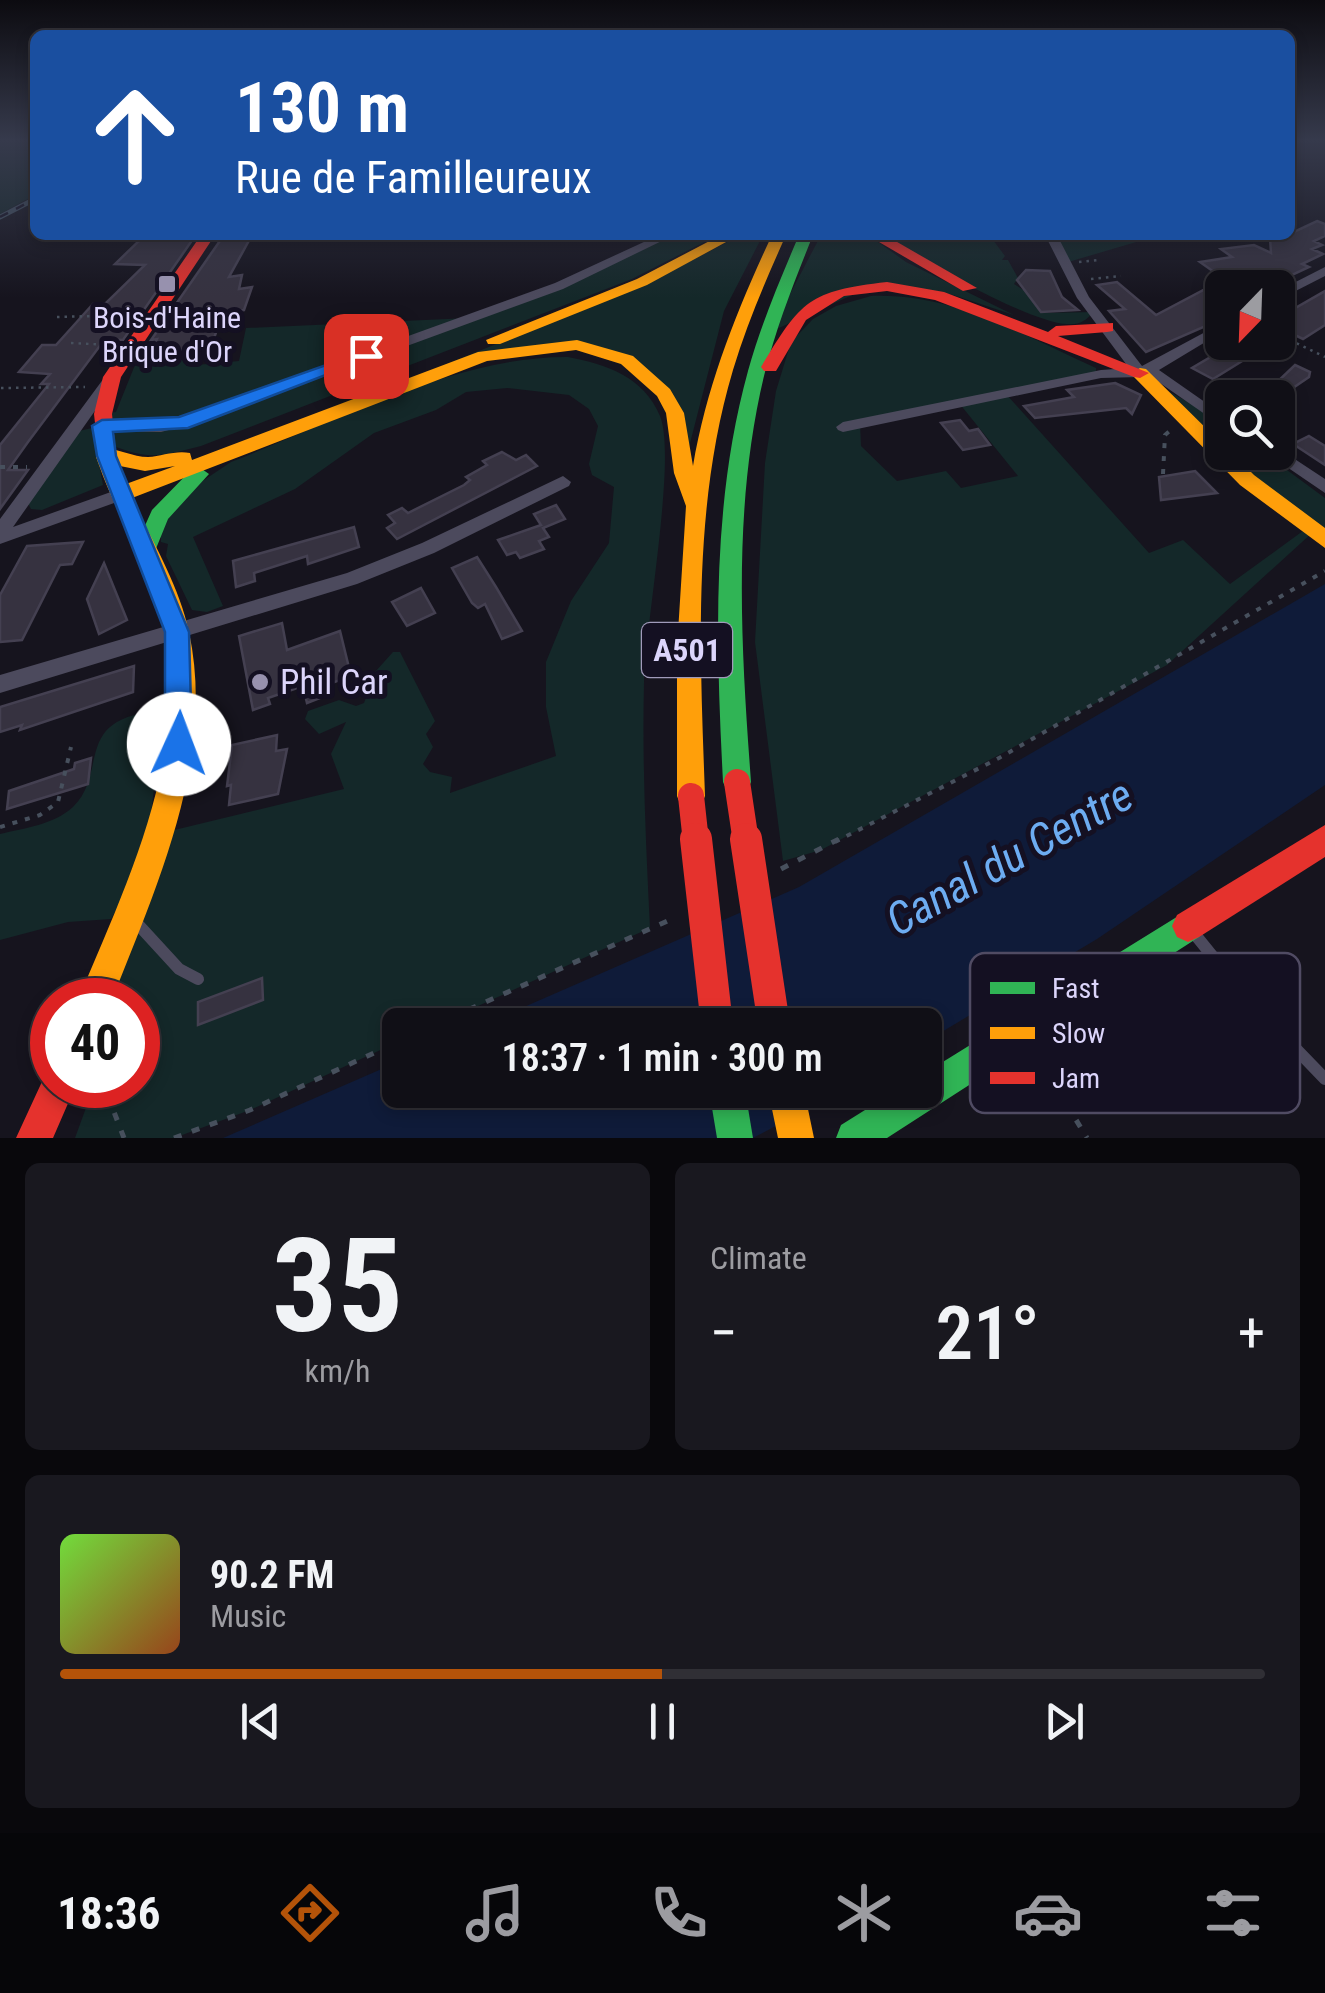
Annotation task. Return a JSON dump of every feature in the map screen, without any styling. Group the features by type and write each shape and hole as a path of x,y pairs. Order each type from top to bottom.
{"main road":[{"path":"105,978 162,833 182,716 177,632 106,456 102,426 118,367 205,240"},
{"path":"120,490 197,455 642,282 722,240"},
{"name":"A501","path":"714,1008 691,796 687,646 696,505 706,434 729,342 777,240"},
{"name":"A501","path":"771,1008 738,782 728,654 729,561 743,413 771,309 804,240"},
{"path":"882,240 912,260 1056,331 1142,368 1247,480 1319,536"},
{"path":"743,413 762,387 775,350 794,320 830,296 865,288 906,288 958,299 1108,366 1142,368"},
{"path":"1056,331 1107,327"},
{"path":"120,490 228,454 484,356 576,346 627,360 664,393 678,423 684,472 696,505"},
{"path":"145,550 160,515 181,488 228,454"},
{"path":"106,456 145,464 197,455"},
{"path":"1147,953 1325,840"},
{"path":"854,1138 970,1067"},
{"path":"34,1138 50,1108"},
{"path":"730,1108 735,1138"},
{"path":"790,1108 796,1138"}],"street":[{"path":"102,426 161,427 194,419 558,286 657,240"},
{"path":"1053,240 1074,280 1142,368 1205,410"},
{"path":"1295,287 1325,270"},
{"path":"843,426 1142,368 1205,336"},
{"path":"0,535 118,367"},
{"path":"1295,467 1325,487"},
{"path":"0,684 386,566 563,482"},
{"path":"0,535 120,490"}],"lane":[{"path":"132,917 179,969 198,979"},
{"path":"1188,926 1210,953"},
{"path":"1300,1053 1325,1079"}],"path":[{"path":"1074,280 1121,276"},
{"path":"57,318 153,315"},
{"path":"1295,342 1325,357"},
{"path":"71,343 118,367"},
{"path":"1,388 198,354"},
{"path":"1162,474 1167,431 1190,423"},
{"path":"0,468 47,467"},
{"path":"771,874 999,758 1325,572"},
{"path":"0,826 40,815 58,802 71,746"},
{"path":"472,1008 676,918"},
{"path":"174,1138 250,1110 382,1048"},
{"path":"109,1108 124,1138"},
{"path":"1072,1113 1087,1138"}],"green space":[{"path":"0,192 30,192 30,198 0,214"},
{"path":"657,240 708,240 632,279 201,446 150,455 102,441 119,431 102,426 103,414 116,412 137,360 187,360 186,366 239,361 246,328 469,318 559,286"},
{"path":"731,240 760,240 724,311 688,451 671,390 577,342 444,365 644,285"},
{"path":"818,240 875,240 906,262 1014,315 953,295 879,283 770,332"},
{"path":"889,240 993,240 1005,256 1002,260 1008,260 1018,278 1014,284 1025,291 1041,313 1094,312 1082,322 1072,324 1049,321 945,273"},
{"path":"1054,240 1143,240 1065,263"},
{"path":"871,296 931,301 987,318 1096,368 1096,372 1006,394 1149,553 1183,540 1230,584 1307,528 1238,470 1287,470 1325,498 1325,536 1313,532 1167,665 821,850 783,861 755,642 765,463 776,391 791,342 813,319 836,306","holes":["959,403 1018,476 961,488 946,471 897,481 861,446 860,423"]},
{"path":"568,357 610,368 644,391 660,416 664,437 663,504 644,683 650,928 474,1008 382,1008 382,1049 250,1110 174,1138 75,1138 86,1108 160,1108 160,978 104,978 162,833 344,789 331,754 346,722 319,734 305,719 308,711 339,700 356,706 364,703 375,672 393,652 400,652 435,721 426,734 433,747 423,764 430,772 452,777 450,793 556,756 546,707 546,662 571,601 609,543 614,487 592,475 589,464 598,426 589,409 569,395 507,388 466,392 436,410 374,433 295,489 193,537 223,606 207,612 192,610 166,556 168,544 161,542 161,525 195,486 231,462 396,394 483,367"},
{"path":"1168,391 1205,412 1205,437"},
{"path":"92,428 103,485 42,510 31,509 28,503 79,431"},
{"path":"150,712 162,717 146,859 111,919 68,922 0,940 0,834 48,822 73,807 89,779 101,737 126,718"}],"water":[{"name":"Canal du Centre","path":"1325,584 1325,785 1074,953 970,953 970,1015 942,1032 942,1008 522,1008 799,887"},
{"path":"382,1069 382,1108 810,1108 753,1138 223,1138"}],"building":[{"path":"1317,221 1325,224 1325,236 1314,241 1322,245 1312,249 1323,254 1302,264 1309,267 1295,274 1295,270 1211,270 1200,262 1232,257 1221,249 1254,245 1271,253 1270,240 1295,240 1295,231"},
{"path":"140,240 192,240 123,340 105,339 28,442 8,470 28,470 0,509 0,445 49,384 41,384 50,374 19,372 42,345 56,345 93,304 105,304 145,265 115,264"},
{"path":"221,240 249,240 229,277 242,275 239,289 252,287 244,310 223,312 211,347 151,352 157,339 151,340"},
{"path":"1026,270 1050,271 1062,297 1078,310 1041,312 1017,280"},
{"path":"1117,282 1156,315 1205,289 1205,326 1146,352 1109,311 1125,309 1097,285"},
{"path":"1325,291 1325,325 1303,339 1295,335 1295,308"},
{"path":"1206,360 1244,360 1213,379 1192,368"},
{"path":"1295,365 1310,372 1295,387 1295,380 1279,380"},
{"path":"1115,383 1141,395 1132,414 1126,408 1035,418 1024,406 1074,397 1067,390"},
{"path":"960,420 969,431 978,429 990,445 963,450 941,423"},
{"path":"1309,436 1325,446 1325,465 1295,445"},
{"path":"502,452 516,460 526,455 537,466 397,539 387,528 395,523 388,515 402,508 408,513 464,485 470,480 466,477 487,465 483,461"},
{"path":"1195,471 1217,493 1161,500 1159,477"},
{"path":"556,505 565,519 543,528 549,537 539,541 544,549 520,558 516,552 507,555 498,540 541,525 534,514"},
{"path":"354,527 359,547 308,564 307,556 254,573 255,581 236,587 233,561"},
{"path":"83,542 72,564 60,565 22,640 0,642 0,595 27,546"},
{"path":"477,557 522,631 502,639 485,604 478,608 472,603 452,568"},
{"path":"104,563 127,620 99,634 87,599"},
{"path":"421,588 435,613 407,626 392,602"},
{"path":"282,623 287,650 340,631 351,676 318,688 320,698 307,703 303,686 268,698 270,704 253,710 239,636"},
{"path":"134,666 133,692 20,730 22,725 0,732 0,707"},
{"path":"277,735 276,751 287,749 278,794 229,805 232,745"},
{"path":"91,758 88,784 7,809 9,791 74,769 75,763"},
{"path":"262,978 263,1000 198,1025 198,1002"}],"railway":[{"path":"0,217 30,202"}],"traffic: fast":[{"path":"737,782 730,570 742,438 777,304 804,240"},
{"path":"145,550 159,515 199,474"},
{"path":"1145,953 1188,926"},
{"path":"854,1138 970,1064"},
{"path":"730,1108 735,1138"}],"traffic: slow":[{"path":"494,340 642,282 722,240"},
{"path":"691,796 689,648 696,509 723,373 747,305 777,240"},
{"path":"122,494 484,356 577,345 627,360 664,393 675,413 684,473 696,505"},
{"path":"1140,373 1247,480 1325,540"},
{"path":"104,978 162,821 181,726 183,679 171,610 106,454"},
{"path":"106,457 145,464 183,458"},
{"path":"790,1108 796,1138"}],"traffic: jam":[{"path":"106,454 103,414 112,377 205,240"},
{"path":"883,240 969,288"},
{"path":"770,367 800,317 840,292 887,286 939,296 992,314 1140,373"},
{"path":"1056,331 1107,327"},
{"path":"737,782 771,1008"},
{"path":"691,796 715,1008"},
{"path":"1188,926 1325,840"},
{"path":"34,1138 48,1108"}],"place":[{"name":"Bois-d'Haine Brique d'Or","path":"167,284"},
{"name":"Phil Car","path":"260,682"}],"route":[{"path":"179,744 182,716 177,632 106,456 102,426 149,428 181,424 366,356"}]}
